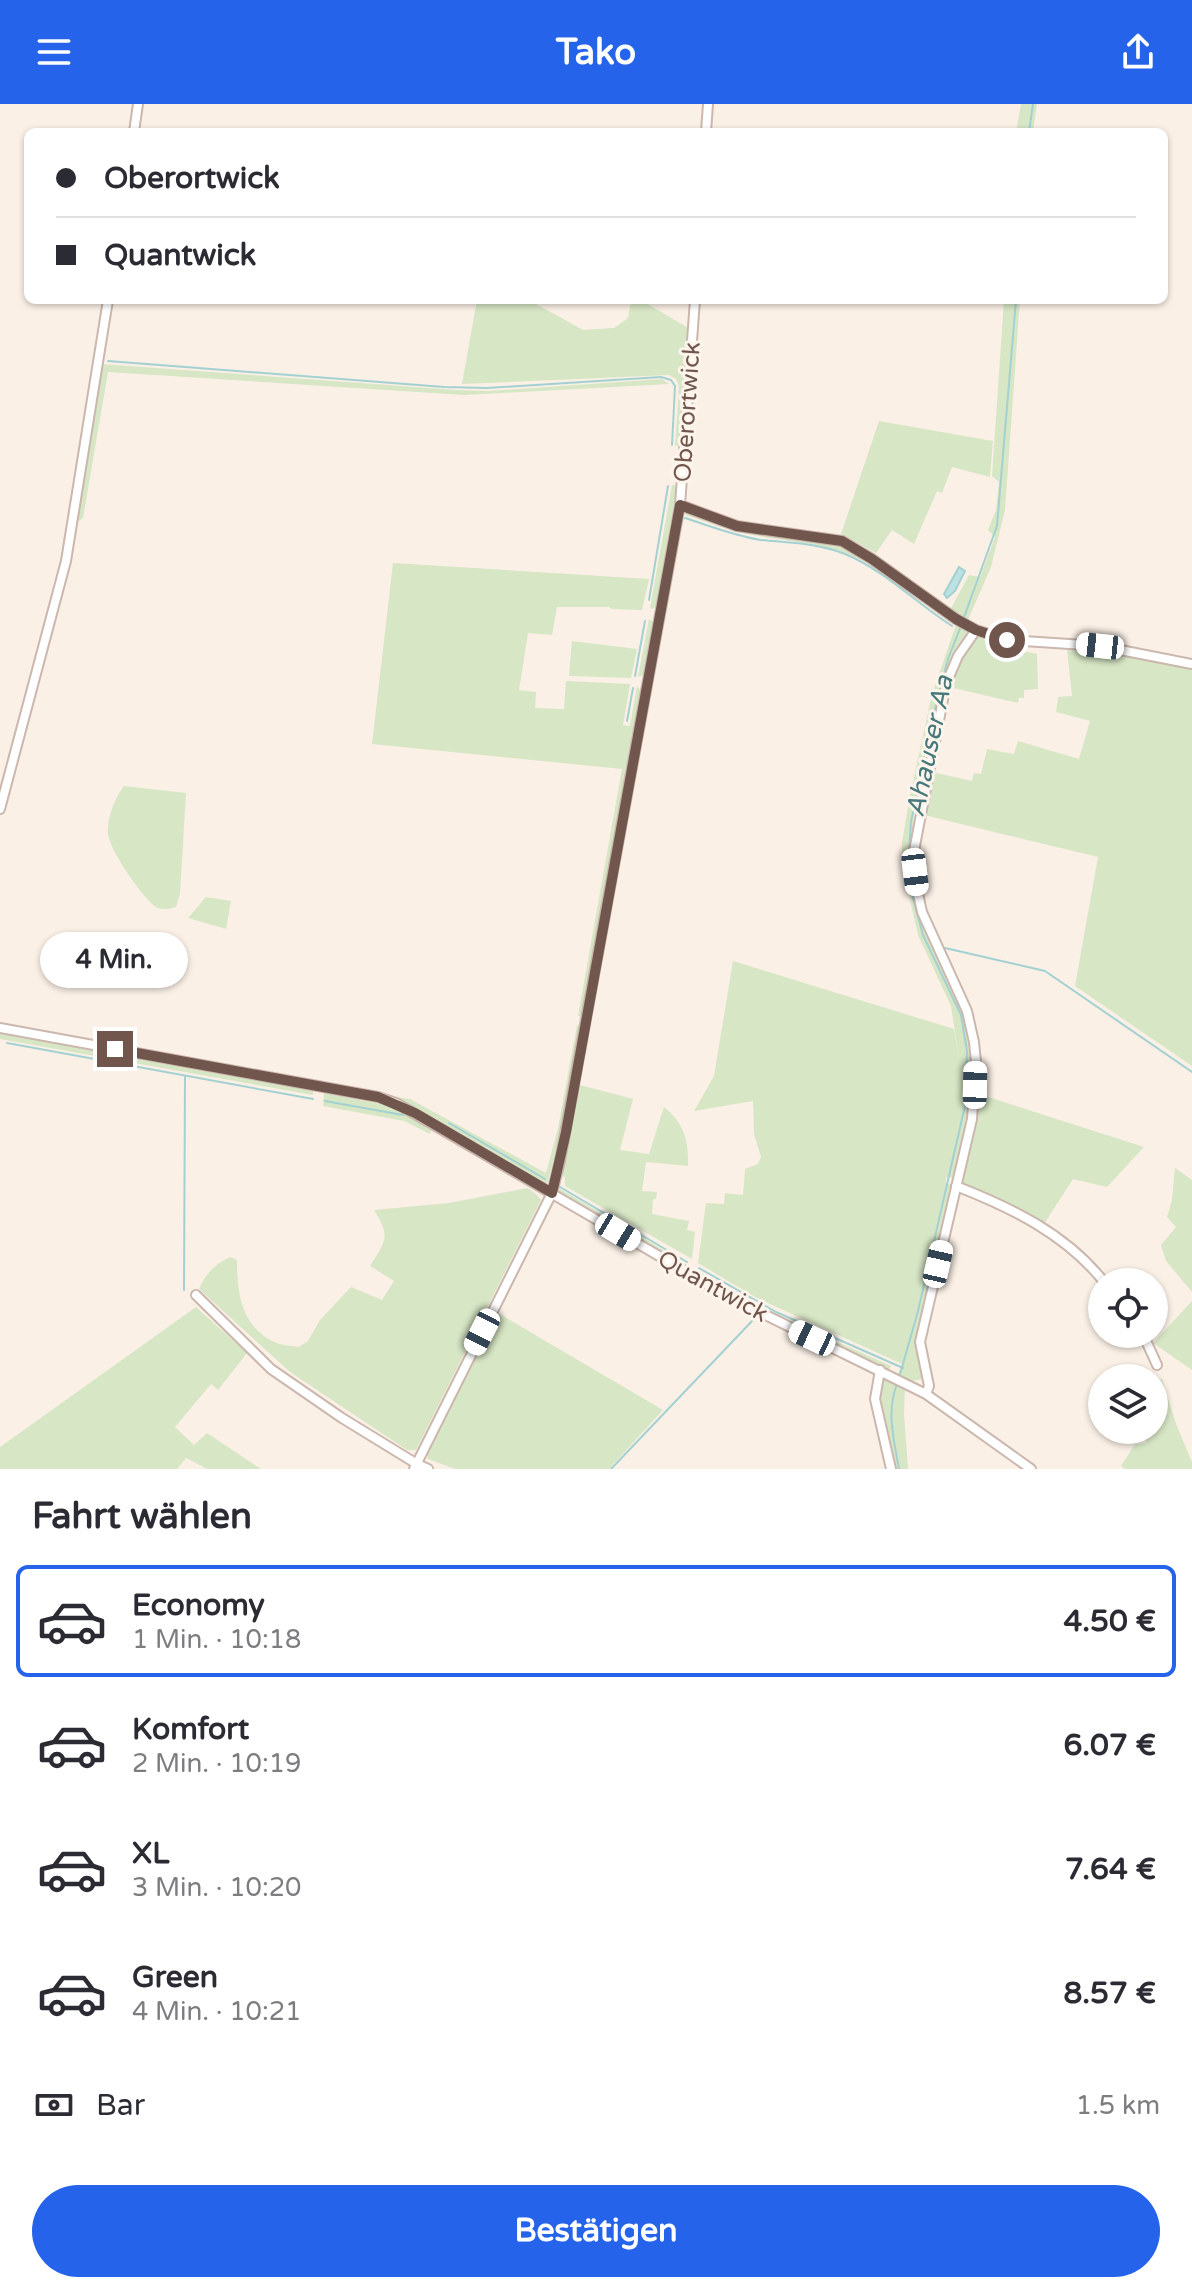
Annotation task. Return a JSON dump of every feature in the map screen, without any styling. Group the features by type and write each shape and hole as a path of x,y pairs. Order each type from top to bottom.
{"street":[{"path":"135,128 138,104"},
{"path":"706,128 708,104"},
{"path":"0,809 66,561 107,304"},
{"name":"Oberortwick","path":"695,304 680,505 737,526 842,541 956,619 976,630 1007,640 1100,646 1192,664"},
{"path":"415,1467 552,1193 566,1132 680,505"},
{"path":"926,1394 929,1386 920,1342 973,1111 974,1042 960,995 922,912 914,851 946,684 958,656 976,630"},
{"name":"Quantwick","path":"0,1028 378,1097 415,1113 753,1310 926,1394 1031,1469"},
{"path":"956,1186 1044,1228 1070,1246 1091,1268"},
{"path":"196,1295 271,1369 415,1467 428,1469"},
{"path":"880,1370 875,1399 891,1469"}],"green space":[{"path":"1021,104 1037,104 1034,128 1017,128"},
{"path":"476,304 536,304 583,330 614,328 628,318 630,305 648,304 690,329 680,445 675,446 679,386 676,379 669,375 462,384"},
{"path":"1004,304 1020,304 1005,510 991,567 967,622 950,610 969,575 980,577 995,537 988,530 996,510 999,482 992,476"},
{"path":"101,364 456,390 489,391 662,379 669,384 464,395 108,372 83,518 76,523"},
{"path":"879,421 993,441 990,477 952,467 942,493 937,491 914,544 892,530 876,553 841,534"},
{"path":"672,485 677,486 653,609 650,608"},
{"path":"686,512 748,531 822,540 852,551 861,560 823,547 730,530 686,515"},
{"path":"393,563 649,579 642,610 557,607 552,635 528,633 519,690 536,692 535,708 564,709 566,681 630,684 623,725 630,726 637,686 640,690 583,1016 578,1016 622,769 372,744"},
{"path":"649,619 653,622 643,675 638,677"},
{"path":"957,622 970,628 954,651 946,671 920,778 911,862 912,886 920,919 955,994 967,1031 971,1074 967,1116 958,1158 953,1178 946,1177 946,1183 955,1186 919,1342 923,1379 911,1381 898,1374 902,1364 755,1297 698,1263 706,1203 724,1204 725,1193 743,1195 745,1169 758,1164 761,1157 754,1134 753,1101 694,1111 714,1076 733,961 954,1029 960,1065 951,1006 918,935 902,865 902,842 909,801 932,694"},
{"path":"977,637 1037,654 1038,689 1024,690 1024,698 1019,698 1018,703 949,687 961,658"},
{"path":"572,641 637,649 631,678 569,676"},
{"path":"1067,650 1128,654 1192,666 1192,1066 1075,986 1098,857 924,815 932,772 972,781 974,773 981,774 987,749 1014,754 1018,741 1079,759 1090,721 1056,712 1058,697 1072,696"},
{"path":"124,786 186,793 180,894 176,907 158,908 144,896 114,851 108,834 110,815"},
{"path":"206,897 231,901 226,929 188,918"},
{"path":"577,1025 581,1026 561,1136 547,1185 388,1096 410,1099 546,1173 558,1128"},
{"path":"0,1032 313,1089 313,1095 0,1039"},
{"path":"580,1085 633,1099 620,1150 649,1154 664,1107 681,1126 688,1166 646,1162 642,1191 657,1192 652,1214 689,1221 687,1230 695,1232 692,1259 565,1186 561,1173"},
{"path":"324,1093 395,1107 431,1131 430,1134 404,1121 323,1106"},
{"path":"979,1094 1144,1147 1107,1187 1073,1179 1044,1224 1014,1206 961,1184"},
{"path":"1175,1168 1192,1180 1192,1292 1166,1261 1161,1245 1176,1227 1167,1217"},
{"path":"527,1188 541,1200 416,1450 407,1450 290,1372 199,1289 215,1266 230,1257 237,1260 240,1296 254,1327 274,1342 299,1347 308,1341 320,1320 351,1287 382,1300 394,1281 370,1266 384,1238 383,1226 374,1210 449,1203"},
{"path":"560,1189 677,1258 676,1262 557,1193"},
{"path":"702,1273 762,1308 891,1366 889,1370 778,1319 699,1276"},
{"path":"1192,1301 1192,1370 1160,1348 1168,1348 1168,1327"},
{"path":"196,1307 247,1353 218,1390 211,1384 175,1427 194,1445 207,1433 261,1469 207,1469 186,1458 177,1469 0,1469 0,1447"},
{"path":"498,1313 663,1410 609,1469 455,1469 428,1459 427,1455"},
{"path":"884,1374 905,1386 908,1469 895,1469 886,1434 881,1409"},
{"path":"1168,1398 1192,1469 1125,1469 1121,1466 1135,1444 1168,1444"}],"water":[{"path":"959,567 965,571 955,591 947,598 944,594"}],"waterway":[{"name":"Ahauser Aa","path":"1030,128 1033,104"},
{"name":"Ahauser Aa","path":"963,620 997,526 1016,304"},
{"path":"108,361 444,387 487,388 661,377 671,380 675,386 672,445"},
{"path":"649,600 668,486"},
{"path":"685,518 751,538 814,546 845,554 887,578 952,626"},
{"path":"635,676 645,621"},
{"name":"Ahauser Aa","path":"899,1378 918,1311 965,1106 967,1051 961,1015 923,935 910,888 908,866 911,822 932,721 948,659 961,626"},
{"path":"627,721 633,688"},
{"path":"945,948 1045,971 1192,1072"},
{"path":"7,1043 313,1099"},
{"path":"184,1290 185,1076"},
{"path":"325,1101 403,1115"},
{"path":"449,1123 545,1179"},
{"path":"560,1187 687,1262"},
{"path":"699,1268 776,1312 903,1368"},
{"path":"611,1469 754,1319"},
{"name":"Ahauser Aa","path":"897,1384 891,1416 899,1469"}],"route":[{"path":"115,1049 378,1097 415,1113 552,1193 566,1132 680,505 737,526 842,541 956,619 976,630 1007,640"}]}
